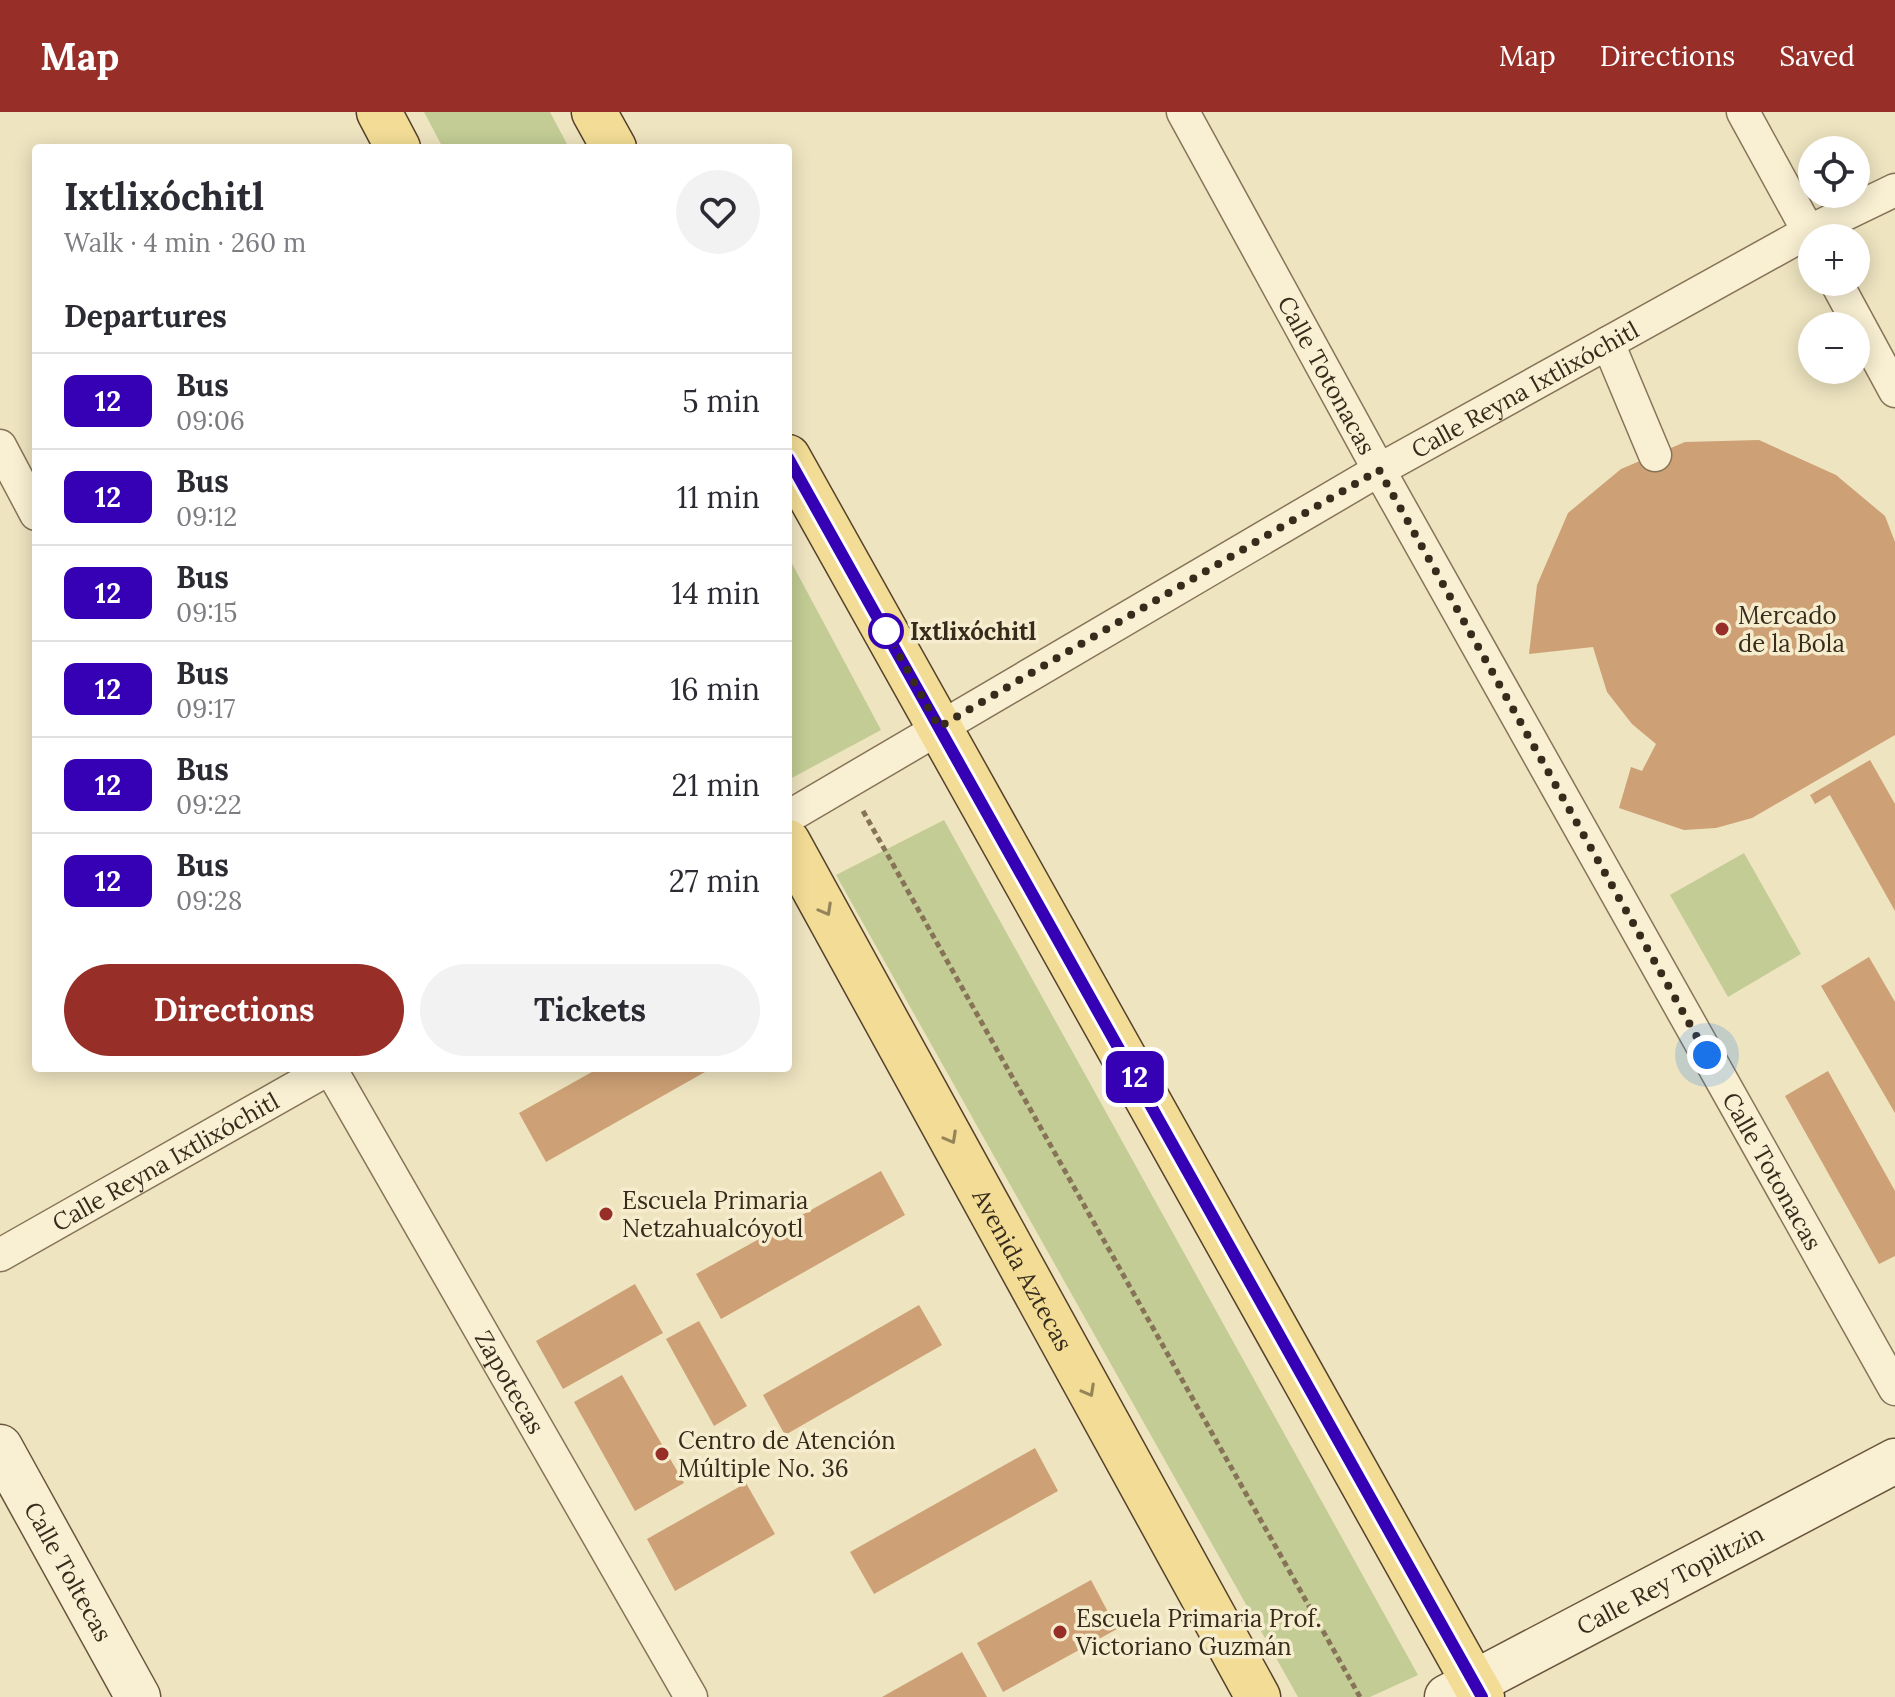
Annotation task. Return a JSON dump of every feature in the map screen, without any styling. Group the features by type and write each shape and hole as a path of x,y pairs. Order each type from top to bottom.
{"main road":[{"path":"379,112 396,144"},
{"path":"594,112 612,144"},
{"path":"792,464 1467,1692"},
{"name":"Avenida Aztecas","path":"792,849 1258,1697"}],"street":[{"name":"Calle Totonacas","path":"1183,112 1379,470 1895,1389"},
{"path":"1743,112 1804,224"},
{"name":"Calle Reyna Ixtlixóchitl","path":"1831,224 1895,190"},
{"name":"Calle Reyna Ixtlixóchitl","path":"792,815 1379,470 1798,241"},
{"path":"1844,296 1895,391"},
{"path":"1608,343 1655,455"},
{"path":"0,446 32,506"},
{"name":"Calle Reyna Ixtlixóchitl","path":"0,1255 323,1072"},
{"name":"Zapotecas","path":"332,1072 691,1697"},
{"name":"Calle Toltecas","path":"0,1447 138,1697"},
{"name":"Calle Rey Topiltzin","path":"1467,1692 1895,1461"}],"path":[{"path":"848,782 883,851 1360,1697"}],"green space":[{"path":"424,112 550,112 567,144 441,144"},
{"path":"792,563 881,730 792,778"},
{"path":"944,820 1418,1675 1370,1697 1298,1697 836,875"},
{"path":"1744,853 1801,954 1728,997 1670,895"}],"building":[{"path":"1759,440 1836,475 1885,516 1895,542 1895,735 1752,818 1716,828 1684,830 1619,808 1631,767 1642,771 1656,744 1632,724 1607,692 1593,647 1529,654 1537,585 1568,513 1621,469 1685,442"},
{"path":"1870,760 1895,804 1895,911 1830,795 1815,804 1810,795"},
{"path":"1869,957 1895,1002 1895,1113 1821,986"},
{"path":"1828,1071 1895,1191 1895,1256 1879,1264 1785,1096"},
{"path":"592,1072 705,1072 546,1162 519,1113"},
{"path":"881,1171 905,1215 721,1319 696,1274"},
{"path":"635,1284 663,1333 563,1389 536,1341"},
{"path":"919,1305 942,1345 785,1435 763,1395"},
{"path":"699,1321 747,1406 714,1426 666,1339"},
{"path":"622,1375 684,1483 635,1511 574,1402"},
{"path":"1035,1448 1058,1491 874,1594 850,1552"},
{"path":"746,1483 775,1534 675,1591 647,1539"},
{"path":"1091,1580 1117,1629 1003,1692 977,1643"},
{"path":"962,1652 987,1697 882,1697"}],"bus line":[{"name":"12","path":"792,465 1482,1697"}],"place":[{"name":"Mercado de la Bola","path":"1722,629"},
{"name":"Ixtlixóchitl","path":"886,631"},
{"name":"Escuela Primaria Netzahualcóyotl","path":"606,1214"},
{"name":"Centro de Atención Múltiple No. 36","path":"662,1454"},
{"name":"Escuela Primaria Prof. Victoriano Guzmán","path":"1060,1632"}],"route":[{"path":"886,631 879,619 939,727 1379,470 1707,1055"}]}
